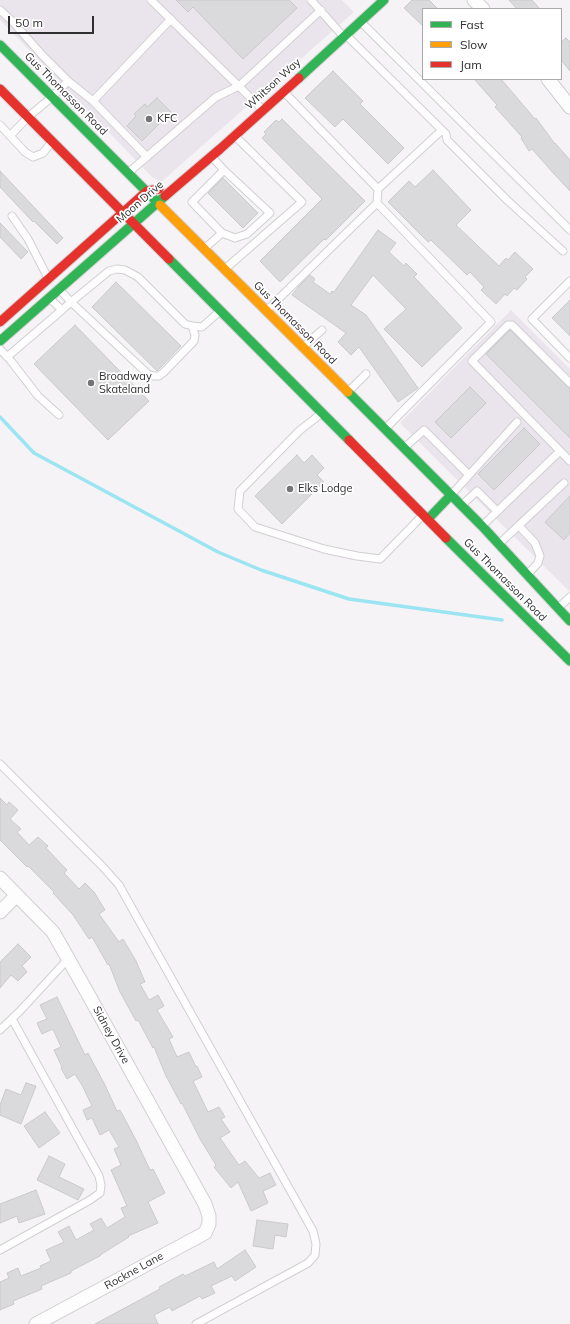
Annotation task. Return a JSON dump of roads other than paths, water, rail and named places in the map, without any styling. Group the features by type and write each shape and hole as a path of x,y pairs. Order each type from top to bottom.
{"main road":[{"name":"Whitson Way","path":"178,185 235,136 384,0"},
{"name":"Gus Thomasson Road","path":"0,46 482,526 570,621"},
{"name":"Gus Thomasson Road","path":"0,90 570,661"},
{"name":"Moon Drive","path":"0,322 147,191 178,185"},
{"name":"Moon Drive","path":"0,341 178,185"},
{"path":"426,517 451,495"}],"street":[{"path":"474,0 482,8"},
{"path":"549,80 570,107"},
{"name":"Sidney Drive","path":"0,878 53,932 205,1204"},
{"path":"0,912 17,895"},
{"name":"Rockne Lane","path":"36,1324 205,1233 209,1224 209,1216 205,1204"}],"lane":[{"path":"151,0 263,110"},
{"path":"312,0 345,35 446,134 447,140 507,200 563,251"},
{"path":"0,10 68,81 94,101 147,156"},
{"path":"128,173 216,97 239,86 321,10"},
{"path":"94,101 171,20"},
{"path":"360,21 570,230"},
{"path":"10,136 68,81"},
{"path":"283,92 378,189"},
{"path":"0,125 25,152 33,157 43,153 52,142"},
{"path":"266,311 377,203 378,189 442,130"},
{"path":"225,270 302,202 235,136"},
{"path":"212,156 224,170 270,213 247,234 235,238 222,233 192,202 224,170"},
{"path":"377,203 490,322 385,430"},
{"path":"12,216 28,239 49,278 72,302 149,375 159,376 194,341 195,335 192,326"},
{"path":"204,249 222,233"},
{"path":"7,357 109,271 117,269 125,270 138,277 186,324 192,326 202,326 220,311"},
{"path":"570,281 532,319 570,358"},
{"path":"38,288 62,310"},
{"path":"570,383 512,325 508,325 472,361 570,461"},
{"path":"303,348 322,330"},
{"path":"0,349 38,396 59,415"},
{"path":"347,392 366,374"},
{"path":"322,413 299,431 240,491 238,509 256,527 324,549 380,559 426,517"},
{"path":"451,495 517,422"},
{"path":"403,448 424,430 469,476"},
{"path":"482,526 560,451"},
{"path":"499,544 564,483"},
{"path":"461,505 477,491 498,511"},
{"path":"519,526 535,543 540,556 538,563 527,575"},
{"path":"558,608 570,597"},
{"path":"0,764 103,867 119,885 312,1231 316,1244 315,1255 308,1263 196,1324"},
{"path":"0,1030 68,959"},
{"path":"0,1250 90,1200 100,1193 101,1185 99,1176 12,1019"}],"waterway":[{"path":"0,417 34,453 218,552 261,570 349,599 502,620"}],"place":[{"name":"KFC","path":"149,119"},
{"name":"Broadway Skateland","path":"91,383"},
{"name":"Elks Lodge","path":"290,489"}]}
